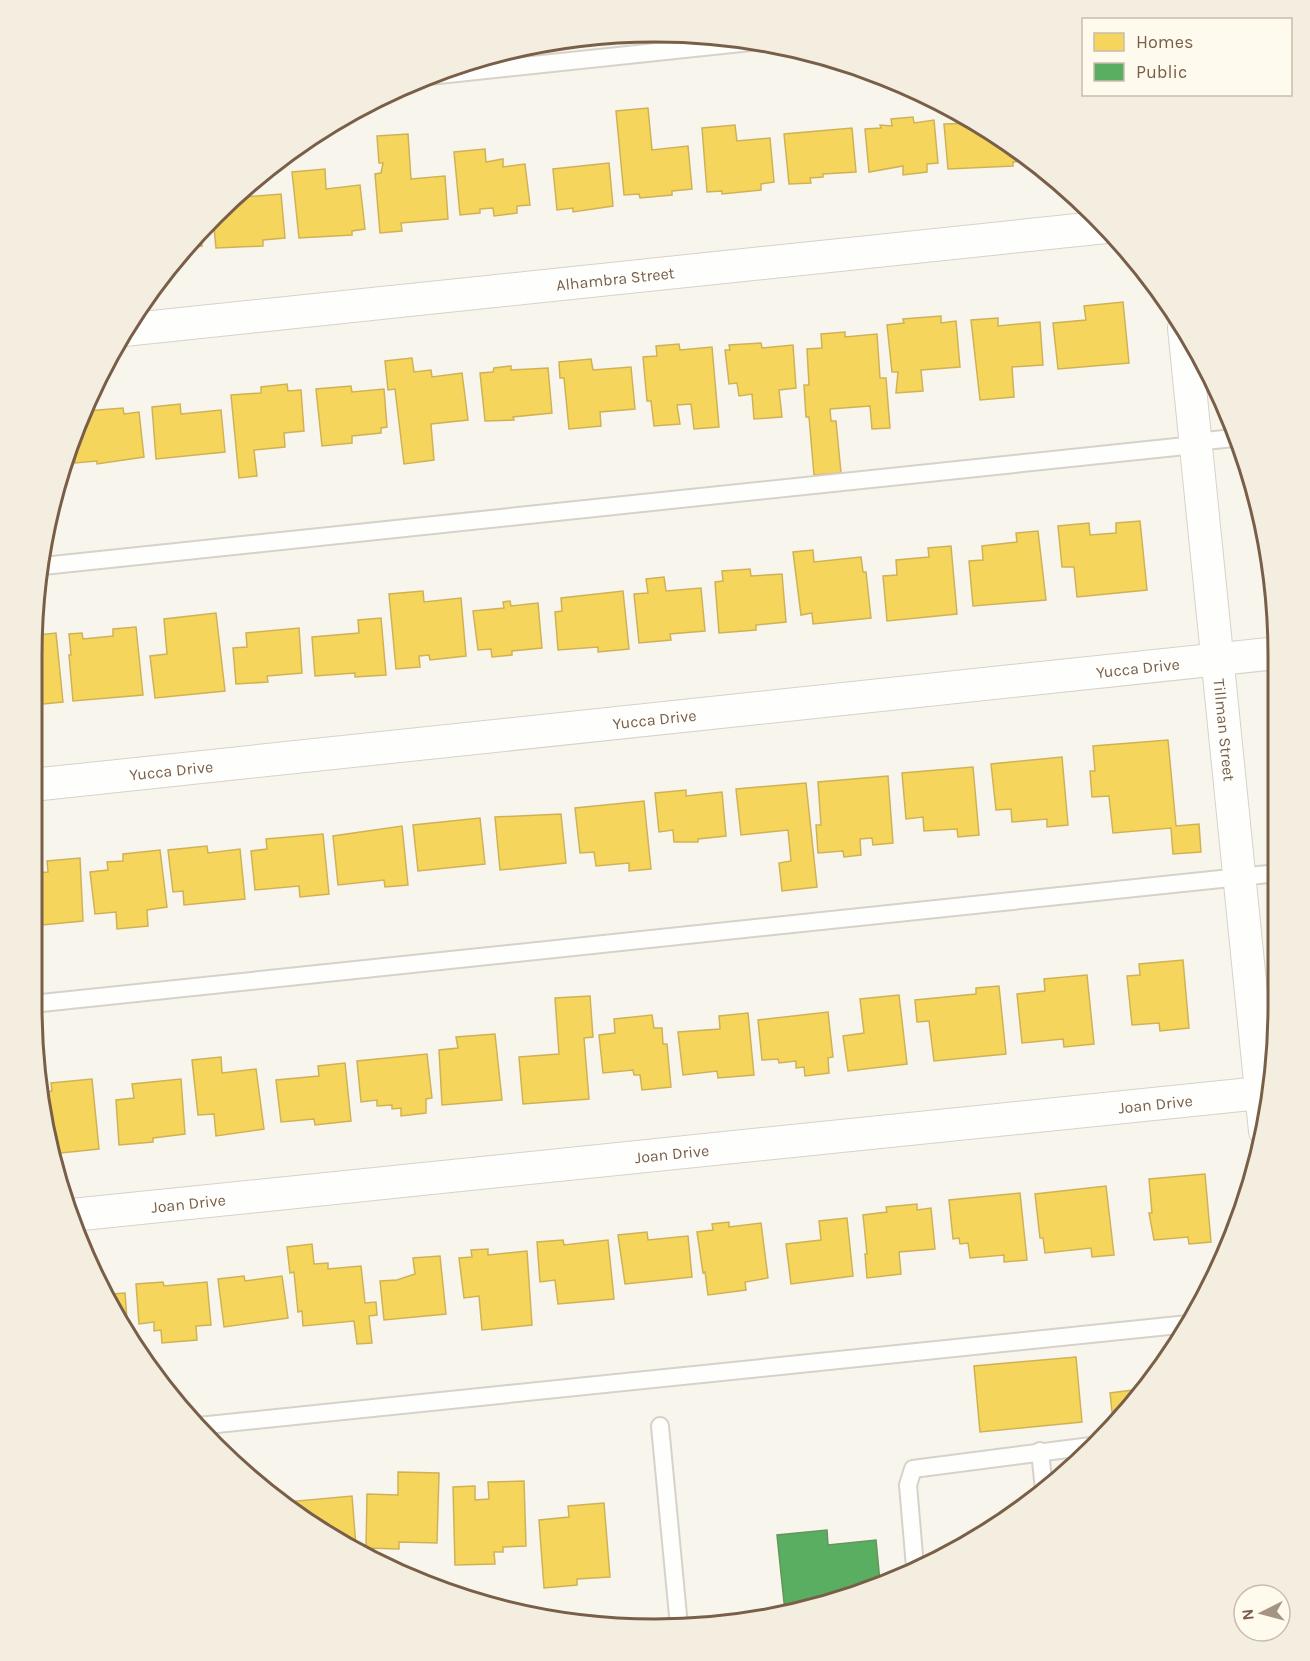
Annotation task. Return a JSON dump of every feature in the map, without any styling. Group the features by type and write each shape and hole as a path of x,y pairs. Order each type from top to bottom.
{"street":[{"name":"Alhambra Street","path":"136,329 1094,228"},
{"name":"Tillman Street","path":"1186,349 1239,877 1264,1076"},
{"name":"Yucca Drive","path":"42,784 1268,654"},
{"name":"Joan Drive","path":"79,1214 1262,1092"}],"lane":[{"path":"468,72 719,45"},
{"path":"49,565 1228,439"},
{"path":"42,1003 1268,874"},
{"path":"208,1425 1178,1325"},
{"path":"660,1426 678,1618"},
{"path":"914,1561 908,1485 913,1469 1080,1447"},
{"path":"1040,1451 1043,1480"}],"building: Homes":[{"path":"648,108 652,150 688,146 692,189 672,191 672,195 640,198 639,194 624,195 616,111"},
{"path":"913,117 914,123 934,120 938,163 927,164 927,172 903,175 903,166 869,172 865,129 881,128 880,125 892,126 891,119"},
{"path":"961,123 1018,161 1013,162 1013,166 948,169 944,124"},
{"path":"735,125 737,141 770,138 774,182 761,184 761,190 722,194 722,191 707,192 702,128"},
{"path":"852,128 856,172 823,174 823,177 810,178 811,183 789,184 784,134"},
{"path":"408,134 411,179 445,176 448,219 401,223 402,231 380,233 375,174 381,173 383,163 379,163 377,136"},
{"path":"485,149 486,162 503,159 503,167 525,164 530,205 517,206 517,213 494,216 493,208 480,209 480,213 460,215 454,152"},
{"path":"609,163 613,206 573,212 573,208 557,210 553,169"},
{"path":"325,169 326,189 360,185 365,229 352,231 352,235 299,238 292,172"},
{"path":"281,194 285,238 263,240 263,246 216,248 214,230 248,197"},
{"path":"1123,302 1129,363 1058,369 1053,323 1086,320 1084,306"},
{"path":"941,316 941,323 956,321 960,367 921,370 923,391 896,393 898,372 892,372 887,325 904,323 903,319"},
{"path":"998,318 998,326 1040,322 1043,365 1012,367 1014,397 980,400 971,320"},
{"path":"845,332 845,337 877,334 880,378 886,378 890,428 872,429 870,406 830,409 831,421 836,421 841,473 814,475 804,385 809,385 807,349 822,348 821,334"},
{"path":"761,343 762,348 793,345 796,388 779,390 782,417 754,419 752,394 739,396 737,383 729,384 725,350 730,350 729,345"},
{"path":"679,344 680,350 712,347 719,427 694,429 691,404 677,405 680,424 654,426 651,401 647,401 643,357 657,356 656,346"},
{"path":"412,358 414,372 431,370 432,377 462,373 468,420 431,424 434,460 404,464 395,389 388,390 385,361"},
{"path":"591,359 593,370 631,367 635,409 600,412 601,426 569,429 564,378 560,378 559,362"},
{"path":"511,366 511,370 548,368 552,413 513,417 514,420 485,421 480,373 493,372 494,368"},
{"path":"287,384 288,391 301,390 304,431 284,433 285,447 254,450 257,476 239,478 231,395 261,393 261,387"},
{"path":"351,386 352,392 384,389 387,427 381,428 381,433 352,436 352,443 322,446 316,389"},
{"path":"180,404 181,414 221,410 225,452 156,459 152,407"},
{"path":"123,408 124,414 139,412 144,457 97,464 97,461 75,463 93,410"},
{"path":"1140,521 1147,590 1077,597 1074,567 1062,567 1058,526 1089,523 1090,535 1116,533 1116,523"},
{"path":"1038,531 1046,600 973,606 969,561 983,560 982,546 1017,542 1016,533"},
{"path":"951,546 957,614 887,621 883,576 897,575 896,560 929,557 928,548"},
{"path":"813,550 814,562 861,557 863,572 866,572 871,618 813,624 812,613 801,615 793,552"},
{"path":"750,569 751,576 782,574 786,622 756,625 756,630 719,633 715,582 723,581 722,571"},
{"path":"664,577 666,591 701,588 705,631 670,634 671,640 639,643 634,594 648,593 646,579"},
{"path":"423,591 424,602 461,598 466,656 430,660 429,655 419,656 420,667 396,669 389,594"},
{"path":"623,591 629,649 598,652 598,647 558,650 555,612 562,611 561,598"},
{"path":"510,601 511,606 538,603 542,648 512,651 512,655 492,657 491,649 478,650 473,611 504,608 503,602"},
{"path":"216,613 225,691 155,698 150,656 167,654 164,619"},
{"path":"381,618 386,675 355,677 355,673 315,676 312,637 359,633 358,620"},
{"path":"136,627 143,695 73,701 69,634 82,633 83,639 113,636 113,629"},
{"path":"299,628 302,673 267,676 268,682 236,684 233,648 247,647 246,633"},
{"path":"56,633 63,702 42,704 43,634"},
{"path":"1168,740 1176,826 1199,824 1201,852 1173,854 1171,828 1113,833 1109,796 1092,797 1090,771 1095,771 1093,746"},
{"path":"1062,757 1068,825 1047,827 1047,819 1012,822 1011,809 996,810 991,764"},
{"path":"973,767 979,835 958,837 957,829 924,831 923,817 906,819 902,773"},
{"path":"888,776 893,843 873,845 872,838 860,839 861,855 844,857 843,851 818,853 816,825 821,825 818,782"},
{"path":"806,783 817,887 782,891 779,863 791,861 788,830 741,835 736,789"},
{"path":"686,790 686,796 722,792 726,836 698,839 698,842 674,842 673,830 659,832 655,793"},
{"path":"644,801 651,869 629,871 629,863 596,866 594,852 580,853 575,808"},
{"path":"561,814 566,863 500,870 495,817"},
{"path":"480,818 485,864 418,871 413,825"},
{"path":"402,826 408,885 385,887 384,880 338,885 333,836"},
{"path":"323,834 329,894 300,897 299,886 255,890 251,851 267,849 266,839"},
{"path":"207,846 208,853 240,849 245,899 184,905 183,891 173,892 168,850"},
{"path":"160,850 167,907 147,910 148,926 117,929 116,912 95,914 90,872 108,870 107,862 123,861 123,854"},
{"path":"80,858 83,921 42,925 42,872 48,872 47,861"},
{"path":"1183,960 1189,1028 1160,1031 1159,1023 1132,1025 1127,976 1140,975 1139,964"},
{"path":"1087,975 1094,1044 1064,1047 1063,1039 1022,1043 1017,994 1045,991 1044,979"},
{"path":"999,986 1006,1054 934,1061 929,1021 917,1022 915,1000 976,994 976,988"},
{"path":"899,995 907,1064 848,1071 843,1036 864,1033 860,999"},
{"path":"590,996 593,1037 584,1038 589,1099 523,1104 519,1057 559,1054 555,998"},
{"path":"828,1012 833,1057 828,1058 829,1073 805,1076 804,1067 796,1068 796,1061 779,1063 778,1059 762,1060 758,1020"},
{"path":"748,1013 754,1075 718,1078 717,1071 683,1075 678,1032 720,1029 719,1016"},
{"path":"652,1015 654,1028 662,1028 663,1044 667,1044 671,1087 642,1090 640,1075 634,1075 633,1070 603,1073 599,1035 615,1033 614,1019"},
{"path":"495,1034 502,1100 442,1105 439,1050 458,1048 456,1037"},
{"path":"427,1054 432,1098 426,1099 426,1113 401,1116 401,1108 392,1109 392,1105 377,1106 377,1100 361,1102 357,1061"},
{"path":"221,1057 222,1073 256,1069 264,1129 216,1136 214,1114 198,1115 192,1060"},
{"path":"345,1063 351,1121 315,1125 314,1119 281,1122 276,1080 319,1076 318,1066"},
{"path":"92,1079 99,1149 60,1153 48,1091 52,1091 51,1083"},
{"path":"181,1079 185,1134 153,1138 153,1142 119,1145 116,1100 134,1098 132,1084"},
{"path":"1205,1174 1211,1242 1189,1244 1188,1237 1154,1240 1149,1213 1152,1213 1149,1179"},
{"path":"1106,1186 1114,1255 1092,1257 1091,1248 1045,1253 1043,1238 1040,1238 1035,1194"},
{"path":"1020,1193 1027,1260 1004,1262 1004,1255 970,1258 968,1243 960,1244 959,1238 953,1239 949,1200"},
{"path":"917,1204 917,1210 931,1208 935,1249 899,1252 901,1274 867,1278 863,1215 887,1212 886,1207"},
{"path":"847,1218 853,1276 791,1284 786,1244 821,1240 819,1221"},
{"path":"729,1222 729,1227 761,1223 768,1278 745,1282 746,1290 708,1295 697,1232 713,1230 712,1224"},
{"path":"647,1232 648,1240 688,1236 692,1277 625,1284 618,1235"},
{"path":"563,1240 564,1245 608,1240 614,1299 558,1304 555,1280 540,1282 537,1242"},
{"path":"312,1244 314,1264 328,1263 328,1269 361,1266 365,1303 376,1302 377,1315 369,1316 372,1343 357,1344 354,1321 303,1326 302,1311 298,1312 294,1272 290,1273 287,1247"},
{"path":"488,1249 488,1255 527,1251 532,1325 482,1330 479,1296 464,1298 459,1258 472,1257 471,1250"},
{"path":"440,1256 446,1314 384,1320 380,1281 397,1280 415,1274 413,1258"},
{"path":"244,1276 245,1281 282,1276 288,1318 224,1327 218,1279"},
{"path":"163,1282 164,1286 207,1282 211,1325 196,1326 197,1340 162,1343 161,1330 154,1331 154,1322 139,1324 136,1284"},
{"path":"125,1293 127,1317 114,1294"},
{"path":"1076,1357 1082,1422 980,1432 974,1366"},
{"path":"1132,1390 1112,1414 1110,1393"},
{"path":"398,1472 439,1473 437,1543 399,1542 399,1549 366,1547 367,1494 398,1495"},
{"path":"524,1481 526,1546 503,1547 503,1552 494,1552 495,1564 455,1565 453,1487 475,1486 475,1500 489,1499 488,1482"},
{"path":"352,1496 356,1541 314,1516 294,1501"},
{"path":"604,1503 610,1577 577,1579 577,1585 544,1588 539,1520 569,1517 568,1506"}],"building: Public":[{"path":"827,1530 828,1545 876,1540 879,1576 814,1598 784,1605 777,1535"}]}
